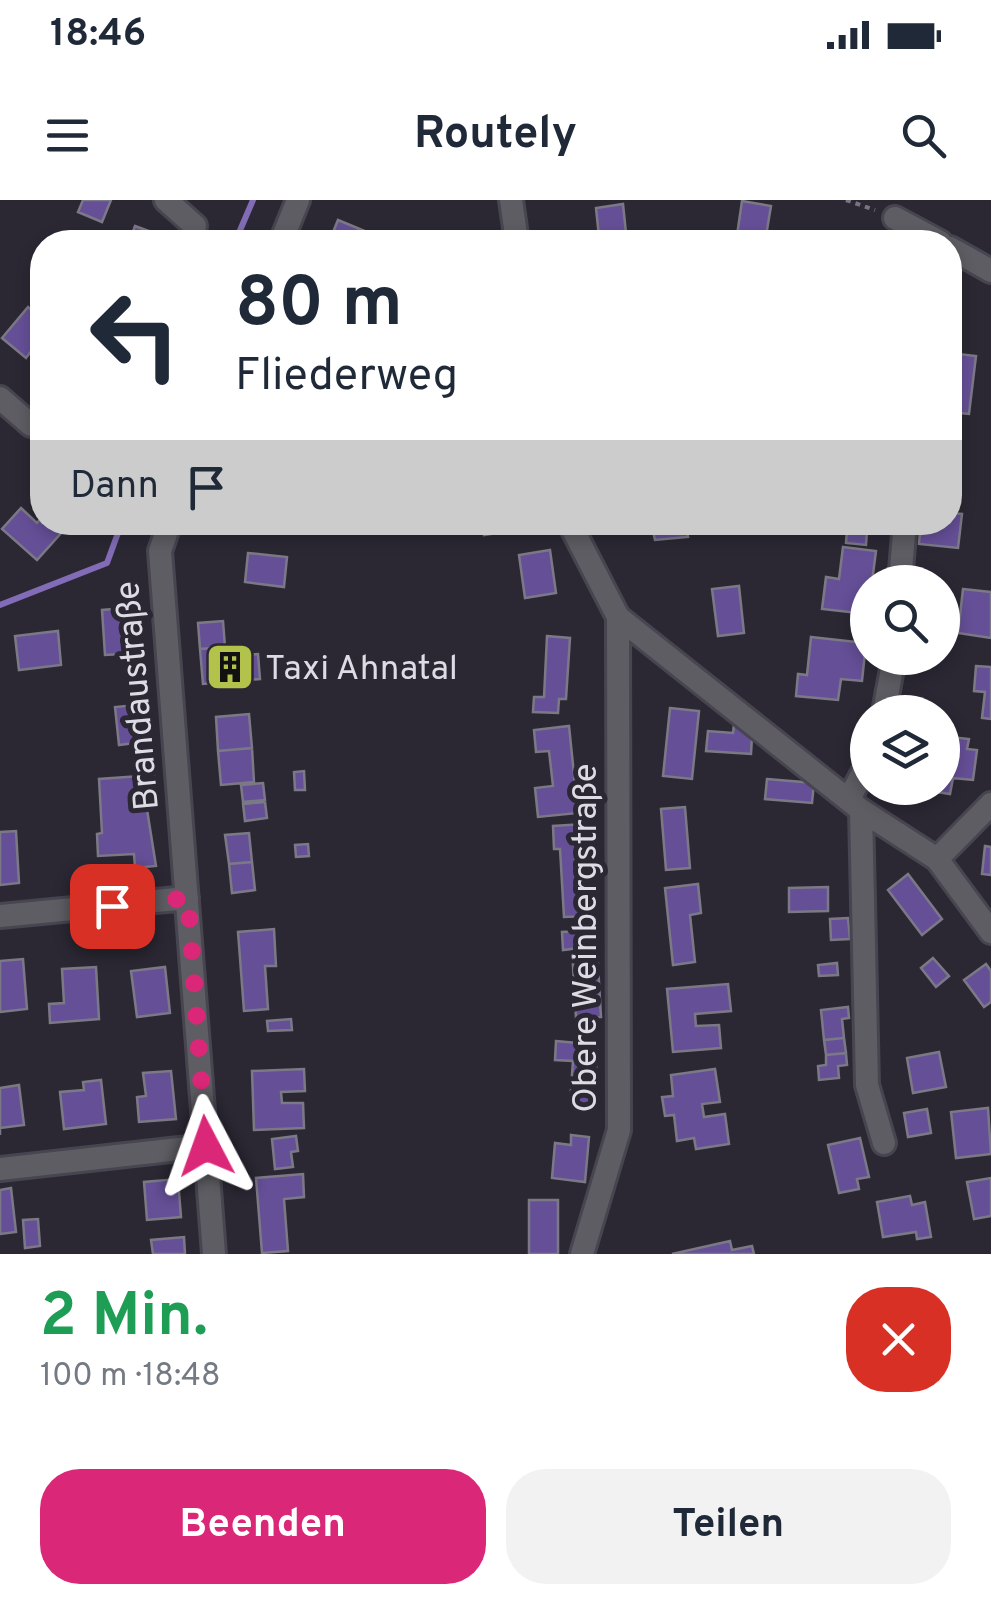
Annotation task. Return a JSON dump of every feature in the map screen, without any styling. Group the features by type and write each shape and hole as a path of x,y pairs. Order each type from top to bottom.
{"street":[{"path":"166,200 195,226"},
{"path":"285,230 298,200"},
{"path":"511,200 515,230"},
{"path":"899,209 925,230"},
{"path":"962,255 991,271"},
{"path":"0,398 30,422"},
{"name":"Brandaustraße","path":"166,535 160,551 214,1254"},
{"path":"576,535 618,617 850,800"},
{"path":"901,565 903,535"},
{"name":"Obere Weinbergstraße","path":"582,1254 620,1130 618,617"},
{"path":"937,859 991,804"},
{"path":"855,805 867,1086 884,1142"},
{"path":"856,805 937,859 991,932"},
{"path":"0,916 188,898"},
{"path":"0,1169 206,1146"}],"path":[{"path":"846,200 899,209"}],"building":[{"path":"83,200 111,200 102,222 78,212"},
{"path":"742,201 771,206 767,230 738,230"},
{"path":"623,204 626,230 598,230 596,208"},
{"path":"338,220 362,230 334,230"},
{"path":"30,309 30,353 26,358 2,338"},
{"path":"962,354 976,356 969,414 962,413"},
{"path":"21,508 30,516 30,535 59,535 37,560 2,529"},
{"path":"654,535 688,537 655,540"},
{"path":"847,535 867,535 866,545 846,543"},
{"path":"920,535 960,535 958,548 919,544"},
{"path":"843,547 876,551 874,565 850,565 850,612 822,609 826,577 839,579"},
{"path":"550,550 556,593 525,598 519,555"},
{"path":"248,553 287,557 284,587 245,582"},
{"path":"739,586 744,633 718,636 712,589"},
{"path":"963,589 991,592 991,638 960,633"},
{"path":"138,607 141,653 105,655 102,610"},
{"path":"223,621 225,647 200,649 198,623"},
{"path":"58,631 61,665 19,670 15,636"},
{"path":"547,636 570,638 566,699 559,699 558,713 533,712 534,697 544,697"},
{"path":"811,637 850,641 850,675 863,675 862,681 841,679 838,700 796,696 798,674 807,675"},
{"name":"Taxi Ahnatal","path":"227,647 228,656 258,654 260,679 203,684 200,649"},
{"path":"976,666 991,667 991,719 982,718 985,692 974,691"},
{"path":"146,704 150,741 119,745 115,707"},
{"path":"670,708 699,711 692,779 663,776"},
{"path":"249,714 252,748 218,751 216,717"},
{"path":"734,724 752,737 751,754 706,751 708,731 733,733"},
{"path":"569,726 578,813 538,817 535,788 553,786 549,751 536,752 534,730"},
{"path":"960,738 969,739 967,749 977,750 973,780 960,779"},
{"path":"252,748 254,782 221,785 218,751"},
{"path":"304,771 305,790 295,790 294,772"},
{"path":"154,775 155,796 145,797 156,866 135,868 134,854 98,856 97,834 102,833 99,779"},
{"path":"767,779 814,783 812,803 765,799"},
{"path":"263,783 265,800 243,802 241,785"},
{"path":"265,802 267,818 245,821 243,804"},
{"path":"685,807 690,868 666,870 661,809"},
{"path":"584,824 590,916 564,917 560,849 554,849 553,826"},
{"path":"16,831 19,883 0,885 0,832"},
{"path":"249,833 252,862 229,864 225,835"},
{"path":"308,844 309,856 296,857 295,845"},
{"path":"985,846 991,847 991,875 982,874"},
{"path":"252,862 255,890 232,893 229,864"},
{"path":"908,874 942,919 922,935 888,890"},
{"path":"698,884 701,913 690,915 695,962 673,965 665,888"},
{"path":"828,887 828,911 789,912 789,888"},
{"path":"848,918 850,939 831,940 830,919"},
{"path":"274,929 276,966 265,966 268,1009 244,1011 238,932"},
{"path":"596,930 601,1017 576,1018 572,949 563,950 562,932"},
{"path":"933,958 949,976 936,987 921,968"},
{"path":"23,959 27,1009 0,1012 0,961"},
{"path":"837,963 838,975 819,976 818,965"},
{"path":"986,964 991,971 991,1002 984,1007 964,980"},
{"path":"96,967 99,1019 50,1023 49,1004 64,1003 62,969"},
{"path":"165,967 170,1013 137,1017 131,971"},
{"path":"728,984 731,1011 695,1014 696,1026 719,1025 721,1048 673,1052 667,989"},
{"path":"848,1007 849,1018 842,1019 844,1038 824,1040 821,1010"},
{"path":"291,1019 292,1030 268,1031 267,1021"},
{"path":"844,1038 846,1053 826,1055 824,1040"},
{"path":"556,1041 598,1045 593,1105 570,1103 573,1061 555,1060"},
{"path":"939,1052 946,1087 913,1093 907,1058"},
{"path":"846,1053 847,1065 838,1066 839,1078 819,1080 818,1066 826,1065 826,1055"},
{"path":"304,1069 305,1091 281,1092 282,1103 303,1103 304,1128 254,1130 252,1071"},
{"path":"715,1069 720,1102 702,1104 704,1117 725,1114 729,1144 696,1149 694,1138 677,1141 674,1115 665,1116 662,1097 673,1096 671,1075"},
{"path":"171,1071 176,1119 139,1122 137,1097 146,1096 143,1073"},
{"path":"101,1080 106,1124 64,1129 60,1092 84,1090 83,1082"},
{"path":"19,1085 24,1125 0,1128 0,1088"},
{"path":"988,1108 991,1154 956,1158 951,1112"},
{"path":"927,1109 931,1133 908,1137 904,1113"},
{"path":"571,1135 589,1137 585,1182 552,1178 555,1143 571,1145"},
{"path":"296,1136 298,1151 291,1152 293,1167 275,1169 272,1139"},
{"path":"860,1138 869,1177 857,1179 859,1189 839,1193 828,1145"},
{"path":"303,1174 304,1197 284,1199 288,1251 262,1253 256,1178"},
{"path":"991,1178 991,1216 974,1219 967,1182"},
{"path":"178,1179 181,1217 147,1220 144,1182"},
{"path":"11,1188 16,1232 0,1234 0,1190"},
{"path":"910,1196 912,1205 925,1202 931,1237 917,1239 916,1232 883,1237 877,1202"},
{"path":"529,1200 558,1200 558,1254 529,1254"},
{"path":"38,1219 40,1246 25,1248 23,1220"},
{"path":"184,1237 185,1254 153,1254 151,1240"},
{"path":"730,1241 732,1250 752,1246 754,1254 672,1254"}],"waterway":[{"path":"240,230 253,200"},
{"path":"0,605 107,563 117,535"}],"place":[{"name":"Taxi Ahnatal","path":"230,667"}],"route":[{"path":"112,906 188,898 206,1146"}]}
